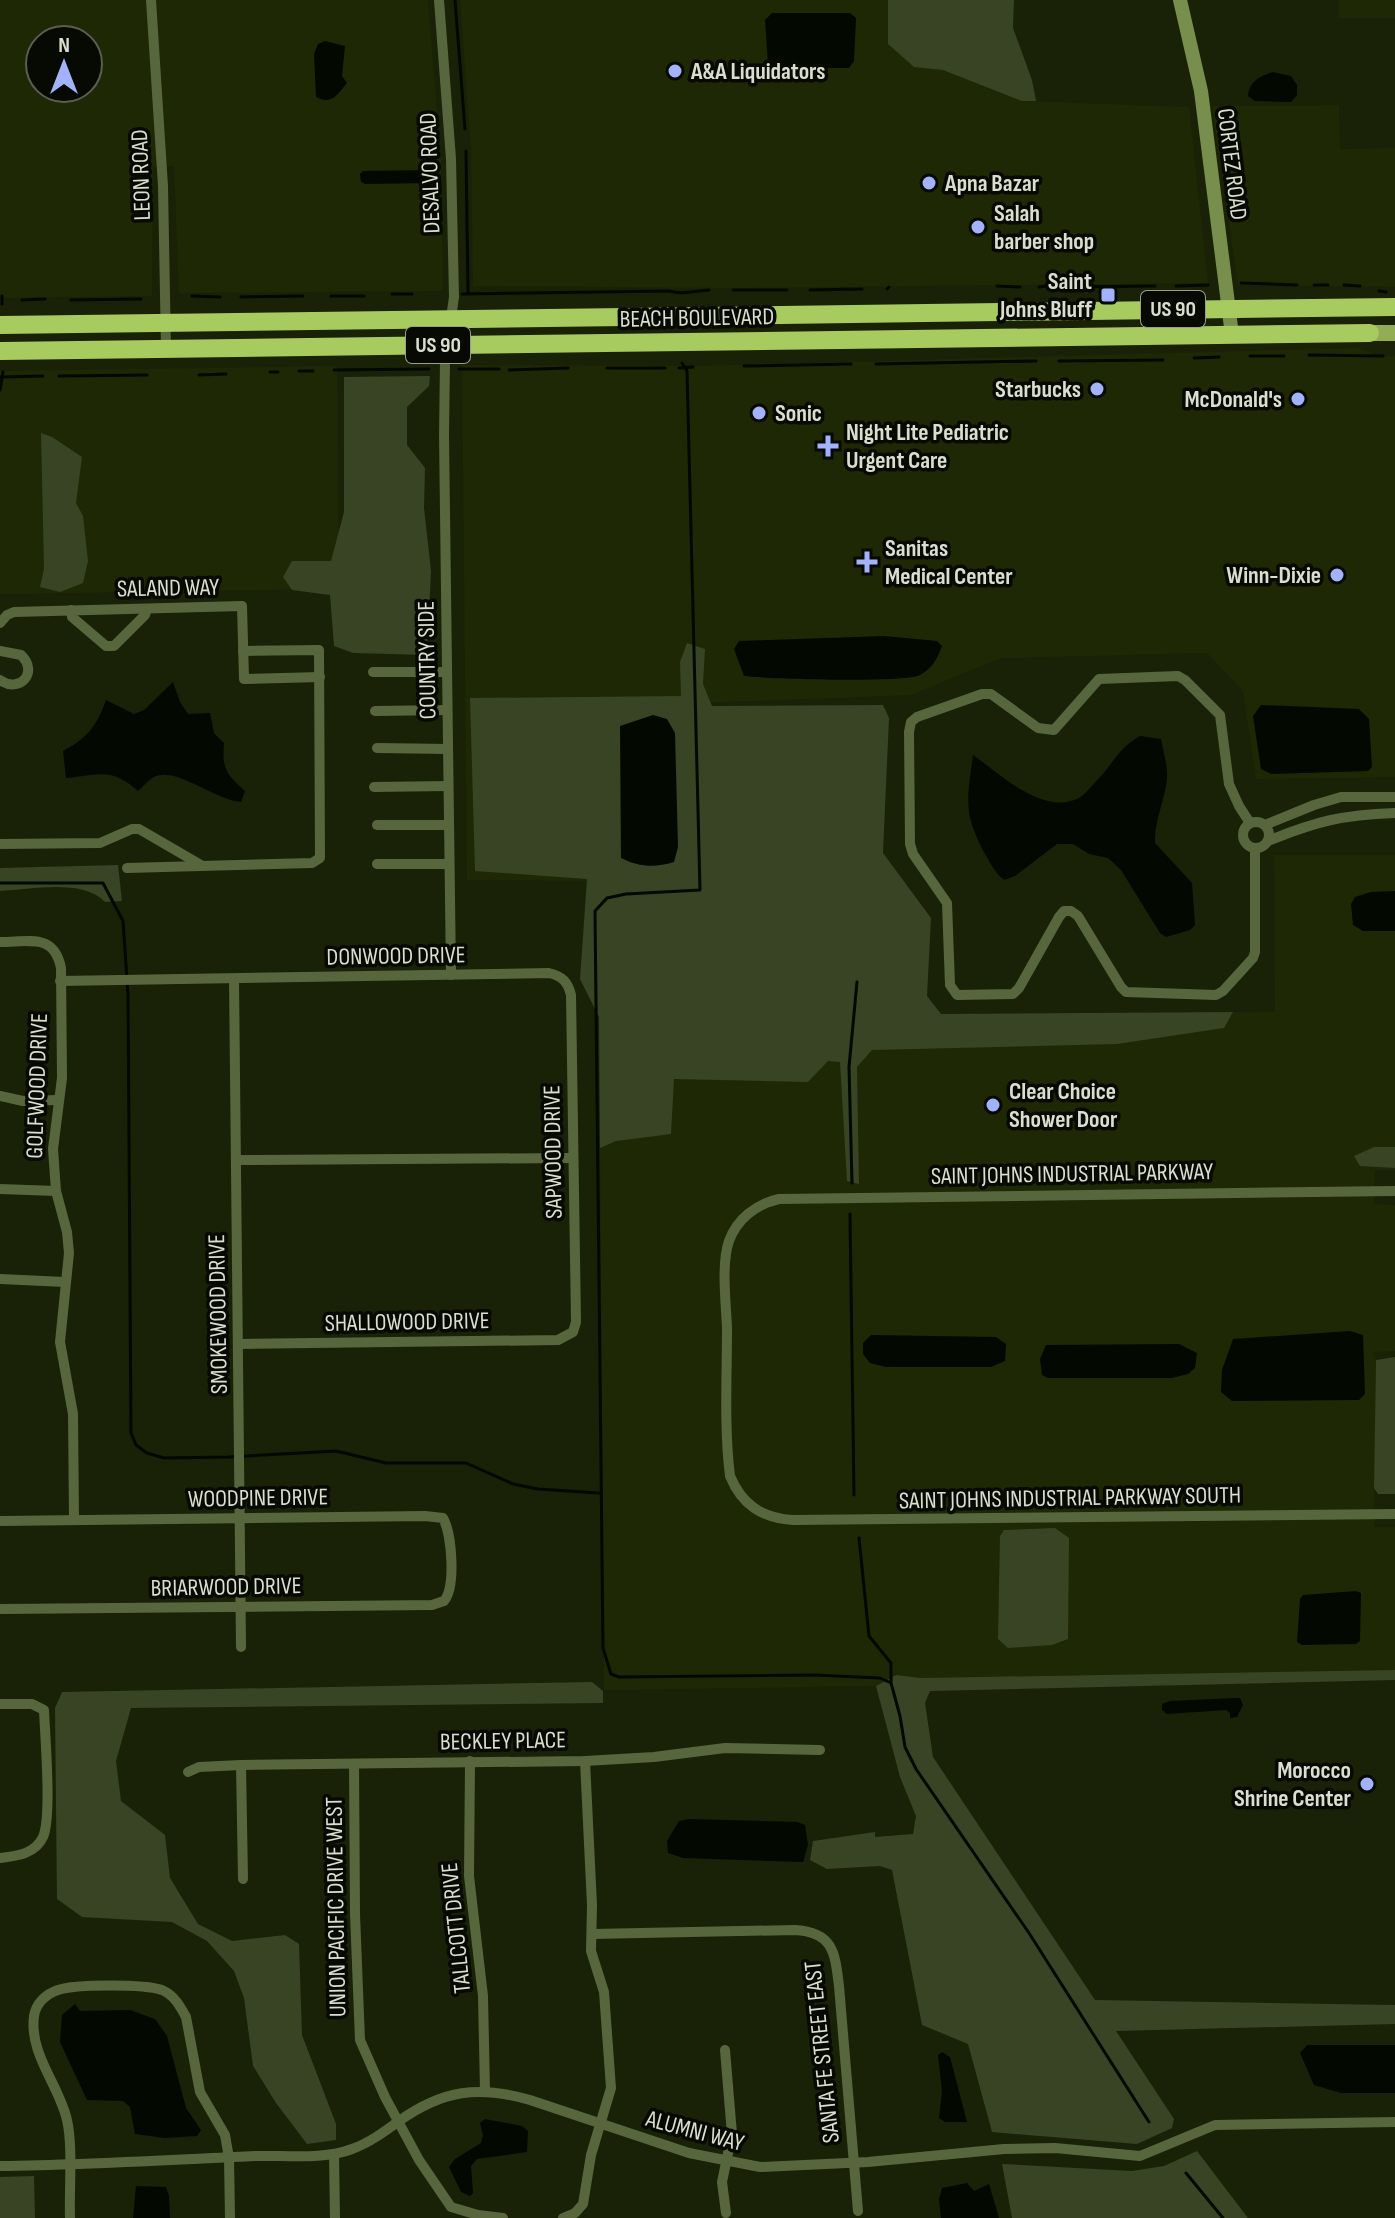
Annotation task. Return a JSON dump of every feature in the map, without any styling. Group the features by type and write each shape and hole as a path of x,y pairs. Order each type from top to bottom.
{"highway":[{"name":"US 90","path":"0,325 1395,307"},
{"path":"864,340 867,314"},
{"name":"BEACH BOULEVARD","path":"0,351 1370,333"}],"main road":[{"name":"BEACH BOULEVARD","path":"1370,333 1395,333"}],"street":[{"name":"LEON ROAD","path":"151,0 163,186 166,349"},
{"name":"DESALVO ROAD","path":"439,0 451,159 452,319 448,345"},
{"name":"CORTEZ ROAD","path":"1180,0 1201,91 1232,335"},
{"name":"COUNTRY SIDE","path":"448,345 444,435 451,975"},
{"name":"SALAND WAY","path":"0,623 14,612 242,606 244,679 320,677"},
{"path":"71,610 72,617 106,646 114,646 145,615 147,609"},
{"path":"127,868 312,863 320,858 319,650 243,651"},
{"path":"0,651 21,655 29,669 21,684 9,686 0,680"},
{"path":"373,672 447,672"},
{"path":"1250,823 1229,784 1220,715 1178,676 1099,679 1054,730 1038,728 991,694 982,694 917,717 911,722 910,844 913,854 947,903 950,985 957,995 1013,994 1064,911 1078,916 1126,992 1216,995 1253,958 1255,952 1255,848"},
{"path":"375,711 447,710"},
{"path":"377,748 448,749"},
{"path":"374,787 448,786"},
{"path":"1265,825 1341,797 1395,797"},
{"path":"1268,841 1269,833 1265,825 1250,823 1244,829 1243,838 1247,845 1255,848 1324,820 1354,814 1395,813"},
{"path":"377,825 449,825"},
{"path":"0,844 100,843 139,829 203,866"},
{"path":"377,864 449,864"},
{"name":"GOLFWOOD DRIVE","path":"0,942 42,942 53,946 58,955 62,1078 53,1149 56,1191 69,1253 60,1342 73,1414 74,1520"},
{"name":"DONWOOD DRIVE","path":"60,981 549,973 560,976"},
{"name":"SAPWOOD DRIVE","path":"560,976 569,986 571,995 576,1322 573,1332"},
{"name":"SMOKEWOOD DRIVE","path":"234,979 241,1647"},
{"path":"0,1096 23,1101 58,1100"},
{"path":"236,1160 572,1158"},
{"path":"0,1189 56,1191"},
{"name":"SAINT JOHNS INDUSTRIAL PARKWAY","path":"749,1506 741,1498 730,1476 726,1284 730,1240 751,1210 771,1200 795,1197 1395,1191"},
{"path":"0,1279 65,1282"},
{"name":"SHALLOWOOD DRIVE","path":"239,1344 558,1340 573,1332"},
{"name":"SAINT JOHNS INDUSTRIAL PARKWAY SOUTH","path":"749,1506 776,1519 793,1520 1395,1514"},
{"name":"WOODPINE DRIVE","path":"0,1521 443,1518 449,1528 450,1595"},
{"name":"BRIARWOOD DRIVE","path":"0,1609 432,1605 450,1595"},
{"path":"0,1704 32,1704 44,1710 46,1814 43,1837 38,1844 26,1854 0,1858"},
{"name":"BECKLEY PLACE","path":"188,1772 199,1767 241,1765 585,1761 725,1748 820,1750"},
{"name":"TALLCOTT DRIVE","path":"470,1761 469,1876 484,2009 485,2091"},
{"path":"563,2218 575,2213 583,2204 589,2163 609,2099 611,2073 604,1992 591,1951 585,1761"},
{"name":"UNION PACIFIC DRIVE WEST","path":"354,1764 359,2030 373,2071 441,2194 451,2207 459,2211 503,2218"},
{"path":"241,1765 243,1879"},
{"name":"SANTA FE STREET EAST","path":"592,1934 795,1930 808,1931 825,1940 834,1950 836,1958 858,2211"},
{"path":"70,2218 68,2123 38,2050 34,2031 36,2008 44,1998 56,1991 83,1987 140,1987 158,1989 172,1997 186,2017 200,2092 223,2128 229,2158 230,2218"},
{"path":"725,2050 732,2134 722,2182 726,2213"},
{"name":"ALUMNI WAY","path":"0,2166 334,2154 366,2143 420,2106 459,2092 485,2091 504,2092 600,2125 726,2162 780,2168 1004,2149 1055,2148 1140,2156 1215,2125 1395,2122"},
{"path":"334,2154 335,2218"}],"shaded area":[{"path":"0,0 428,0 441,162 443,291 179,293 174,166 153,167 152,296 0,298"},
{"path":"460,0 972,0 1022,101 1189,107 1208,283 732,288 473,286 471,147"},
{"path":"888,0 1014,0 1013,28 1032,80 1036,101 1022,101 943,70 914,67 888,44"},
{"path":"1338,0 1395,0 1395,18 1339,18"},
{"path":"772,13 850,13 856,18 854,61 849,68 772,68 768,64 765,20"},
{"path":"325,41 345,46 342,76 347,83 334,98 326,100 316,97 314,54 318,44"},
{"path":"1273,72 1291,76 1297,85 1297,95 1291,102 1255,101 1248,96 1253,83"},
{"path":"1339,105 1340,149 1395,148 1395,287 1238,285 1212,106"},
{"path":"431,170 435,179 431,183 365,184 361,182 360,174 363,171"},
{"path":"1359,348 1382,357 1395,356 1395,777 1256,779 1243,691 1207,653 1001,658 911,695 700,703 602,881 467,880 462,365 699,366"},
{"path":"337,366 339,589 0,594 0,371"},
{"path":"430,376 429,386 407,407 407,445 425,468 424,508 431,571 427,655 353,653 334,646 330,595 292,590 283,577 292,561 331,561 344,512 344,377"},
{"path":"41,433 82,457 76,503 83,516 88,561 83,583 60,592 40,587 44,569"},
{"path":"884,636 937,641 942,646 934,663 920,675 864,680 744,676 734,649 739,641"},
{"path":"687,643 705,649 703,684 712,706 883,705 889,718 883,853 931,918 927,996 941,1014 1233,1012 1224,1028 1117,1044 872,1050 857,1067 859,1184 847,1181 840,1062 828,1061 808,1082 674,1079 671,1134 616,1141 600,1148 599,1017 580,979 587,879 475,871 470,698 681,696 680,662"},
{"path":"173,682 188,714 210,713 214,733 224,743 227,770 245,791 241,802 173,776 154,777 138,791 120,778 105,774 66,778 63,751 90,730 106,700 134,714 144,710"},
{"path":"1261,705 1359,709 1369,719 1372,767 1368,771 1271,774 1261,769 1253,716"},
{"path":"653,715 667,719 675,733 678,847 674,862 647,866 621,858 620,726"},
{"path":"1140,736 1161,739 1166,764 1166,786 1155,843 1192,883 1195,925 1190,930 1166,937 1160,933 1121,870 1108,858 1089,854 1073,844 1057,844 1015,876 1004,880 993,868 978,840 968,806 973,755 1023,790 1051,802 1065,802 1085,794 1122,750"},
{"path":"1274,855 1395,855 1395,1170 1375,1170 1374,1204 1395,1205 1395,1351 1372,1352 1376,1360 1374,1527 1395,1527 1395,1670 921,1678 896,1675 876,1686 604,1690 599,1017 1275,1012"},
{"path":"118,865 122,901 105,902 83,890 69,888 0,891 0,868"},
{"path":"1395,891 1395,931 1363,931 1353,925 1351,904 1355,897 1371,892"},
{"path":"1374,1147 1395,1147 1395,1168 1360,1166 1354,1156"},
{"path":"1350,1331 1363,1335 1365,1394 1359,1400 1232,1401 1221,1392 1222,1370 1233,1339"},
{"path":"871,1335 996,1337 1006,1344 1005,1361 991,1367 886,1367 870,1363 863,1354 863,1343"},
{"path":"1179,1344 1197,1353 1195,1368 1188,1374 1172,1378 1048,1378 1042,1375 1040,1359 1046,1345"},
{"path":"1395,1357 1395,1494 1378,1494 1374,1488 1376,1360"},
{"path":"1055,1528 1069,1538 1068,1639 1052,1645 1008,1648 998,1639 1000,1536 1004,1530"},
{"path":"1361,1593 1360,1641 1356,1644 1302,1645 1297,1642 1300,1599 1303,1595"},
{"path":"1395,1670 1395,1680 930,1691 925,1703 933,1757 1095,2000 1395,2005 1395,2024 1116,2031 1174,2119 1172,2128 1137,2144 992,2132 968,2044 922,2025 892,1870 880,1866 827,1869 810,1860 813,1841 875,1832 875,1837 913,1834 916,1816 900,1777 876,1686 896,1675 921,1678"},
{"path":"592,1682 603,1691 603,1703 131,1708 116,1761 121,1801 165,1835 170,1878 198,1924 232,1941 285,1935 299,1944 302,2035 336,2124 336,2140 307,2144 276,2103 253,2066 244,1998 234,1971 207,1941 172,1922 82,1917 57,1899 55,1708 62,1692"},
{"path":"1240,1698 1243,1705 1237,1717 1230,1718 1226,1710 1167,1714 1162,1710 1162,1704 1170,1701"},
{"path":"679,1821 797,1822 805,1825 808,1845 803,1862 683,1858 668,1853 667,1841"},
{"path":"75,2004 80,2011 130,2010 155,2019 167,2036 186,2108 201,2130 197,2136 165,2138 135,2134 130,2107 123,2101 87,2100 60,2042 62,2015"},
{"path":"1307,2045 1395,2045 1395,2093 1341,2093 1314,2085 1300,2053"},
{"path":"942,2052 950,2057 967,2122 945,2122 939,2118 942,2091 938,2055"},
{"path":"485,2119 522,2126 528,2131 527,2152 477,2159 471,2166 473,2193 470,2196 461,2192 449,2167 455,2159 481,2143 480,2123"},
{"path":"1197,2151 1248,2218 1012,2218 1002,2164 1132,2171 1164,2166"},
{"path":"34,2176 35,2218 0,2218 0,2177"},
{"path":"967,2183 974,2191 989,2184 999,2218 941,2218 939,2199 942,2188"},
{"path":"136,2186 166,2187 170,2218 133,2218"}],"waterway":[{"path":"455,0 465,129"},
{"path":"466,151 468,292"},
{"path":"1241,283 1297,285"},
{"path":"1176,286 1208,285"},
{"path":"1314,285 1328,285"},
{"path":"1344,285 1360,286"},
{"path":"997,286 1020,287"},
{"path":"1039,287 1046,286"},
{"path":"1066,287 1155,286"},
{"path":"810,290 862,289"},
{"path":"462,294 684,293 709,290"},
{"path":"733,290 787,290"},
{"path":"1379,291 1386,292"},
{"path":"392,294 412,294"},
{"path":"2,296 2,304"},
{"path":"192,296 220,297"},
{"path":"241,297 303,296"},
{"path":"331,296 364,296"},
{"path":"22,300 45,299"},
{"path":"71,300 141,299"},
{"path":"1309,355 1383,356"},
{"path":"1250,356 1284,356"},
{"path":"1194,358 1219,357"},
{"path":"1059,361 1163,360"},
{"path":"876,364 1036,361"},
{"path":"682,363 687,371 700,890 626,894 607,898 595,911 603,1648 611,1674 619,1677 815,1675 880,1678 891,1683 905,1747 916,1769 1029,1933 1149,2122"},
{"path":"744,366 851,364"},
{"path":"679,368 693,367"},
{"path":"509,370 568,368"},
{"path":"607,368 665,368"},
{"path":"334,370 429,369"},
{"path":"459,369 499,369"},
{"path":"299,371 313,371"},
{"path":"0,390 3,372"},
{"path":"270,372 278,372"},
{"path":"199,375 226,374"},
{"path":"59,376 147,375"},
{"path":"0,377 43,376"},
{"path":"0,883 103,883 123,921 128,995 131,1433 136,1445 147,1453 164,1458 336,1451 386,1463 466,1463 513,1484 599,1493"},
{"path":"852,1183 849,1067 857,982"},
{"path":"850,1214 854,1495"},
{"path":"859,1538 869,1636 891,1663 891,1682"},
{"path":"1186,2173 1223,2218"}],"place":[{"name":"A&A Liquidators","path":"675,71"},
{"name":"Apna Bazar","path":"929,183"},
{"name":"Salah barber shop","path":"978,227"},
{"name":"Saint Johns Bluff","path":"1108,295"},
{"name":"Starbucks","path":"1097,389"},
{"name":"McDonald's","path":"1298,399"},
{"name":"Sonic","path":"759,413"},
{"name":"Night Lite Pediatric Urgent Care","path":"828,446"},
{"name":"Sanitas Medical Center","path":"867,562"},
{"name":"Winn-Dixie","path":"1337,575"},
{"name":"Clear Choice Shower Door","path":"993,1105"},
{"name":"Morocco Shrine Center","path":"1367,1784"}]}
